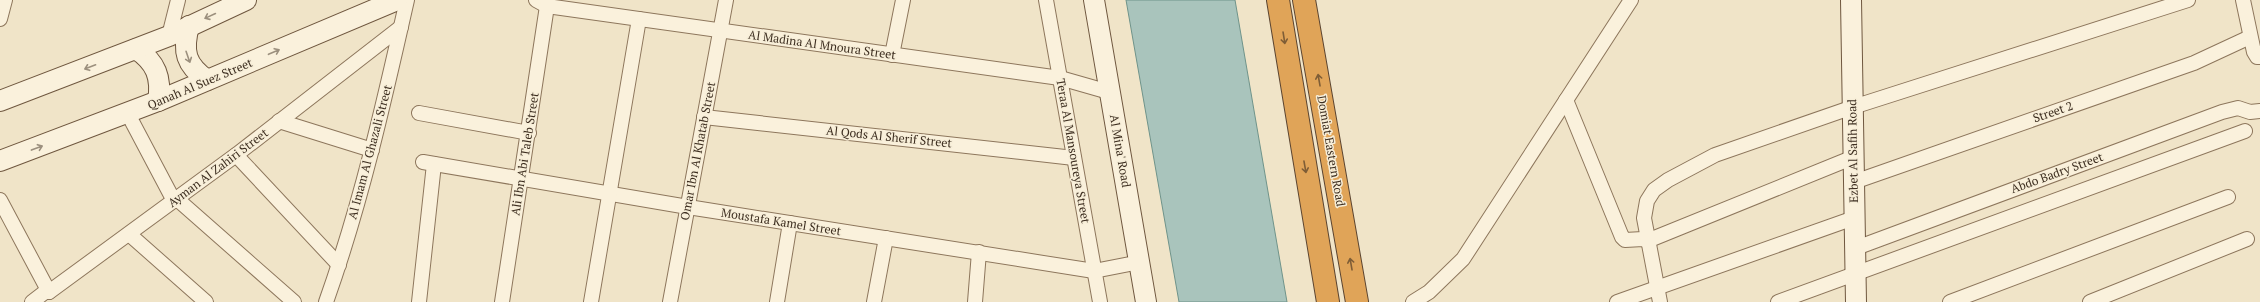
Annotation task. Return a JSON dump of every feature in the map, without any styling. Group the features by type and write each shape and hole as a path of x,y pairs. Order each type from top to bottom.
{"highway":[{"path":"1278,0 1328,302"},
{"name":"Domiat Eastern Road","path":"1304,0 1358,302"}],"main road":[{"path":"0,101 169,36 246,0"},
{"name":"Qanah Al Suez Street","path":"0,161 158,102 397,0"},
{"name":"Al Mina' Road","path":"1094,0 1146,302"},
{"name":"Ezbet Al Safih Road","path":"1851,0 1856,302"},
{"path":"189,26 186,39 188,57 197,72 207,80"},
{"path":"136,49 146,56 154,65 159,76 160,89 158,102"}],"street":[{"path":"0,19 5,0"},
{"path":"169,36 178,0"},
{"name":"Al Imam Al Ghazali Street","path":"326,302 339,265 372,150 406,0"},
{"name":"Omar Ibn Al Khatab Street","path":"670,302 726,0"},
{"path":"892,55 903,0"},
{"name":"Teraa Al Mansoureya Street","path":"1046,0 1100,302"},
{"path":"1413,302 1428,292 1463,259 1631,0"},
{"path":"1660,302 1647,241 1644,218 1647,202 1654,190 1668,180 1715,156 1853,107 2188,0"},
{"path":"2243,0 2254,52 2257,57 2260,57"},
{"name":"Al Madina Al Mnoura Street","path":"541,3 721,31 1060,78 1109,92"},
{"name":"Ali Ibn Abi Taleb Street","path":"502,302 529,133 541,3"},
{"path":"591,302 639,19"},
{"name":"Ayman Al Zahiri Street","path":"32,302 50,296 129,234 236,155 401,27"},
{"name":"Street 2","path":"1854,182 2194,62 2250,37"},
{"path":"1566,100 1622,237 1625,240 1643,239 1647,241 1854,157"},
{"name":"Abdo Badry Street","path":"1856,248 2222,112 2238,108 2250,112 2260,111"},
{"path":"419,113 529,133"},
{"path":"128,114 175,200 294,302"},
{"name":"Al Qods Al Sherif Street","path":"704,117 1074,158"},
{"path":"280,121 372,150"},
{"path":"1778,302 2245,131"},
{"path":"236,155 339,265"},
{"name":"Moustafa Kamel Street","path":"419,302 429,163 688,208 1094,271 1140,262"},
{"path":"1950,302 2228,197"},
{"path":"0,200 50,296"},
{"path":"1617,302 1657,286 1854,218"},
{"path":"777,302 790,223"},
{"path":"129,234 206,302"},
{"path":"874,302 886,238"},
{"path":"2090,302 2247,239"},
{"path":"975,302 979,252"}],"water":[{"path":"1126,0 1235,0 1287,302 1179,302"}]}
